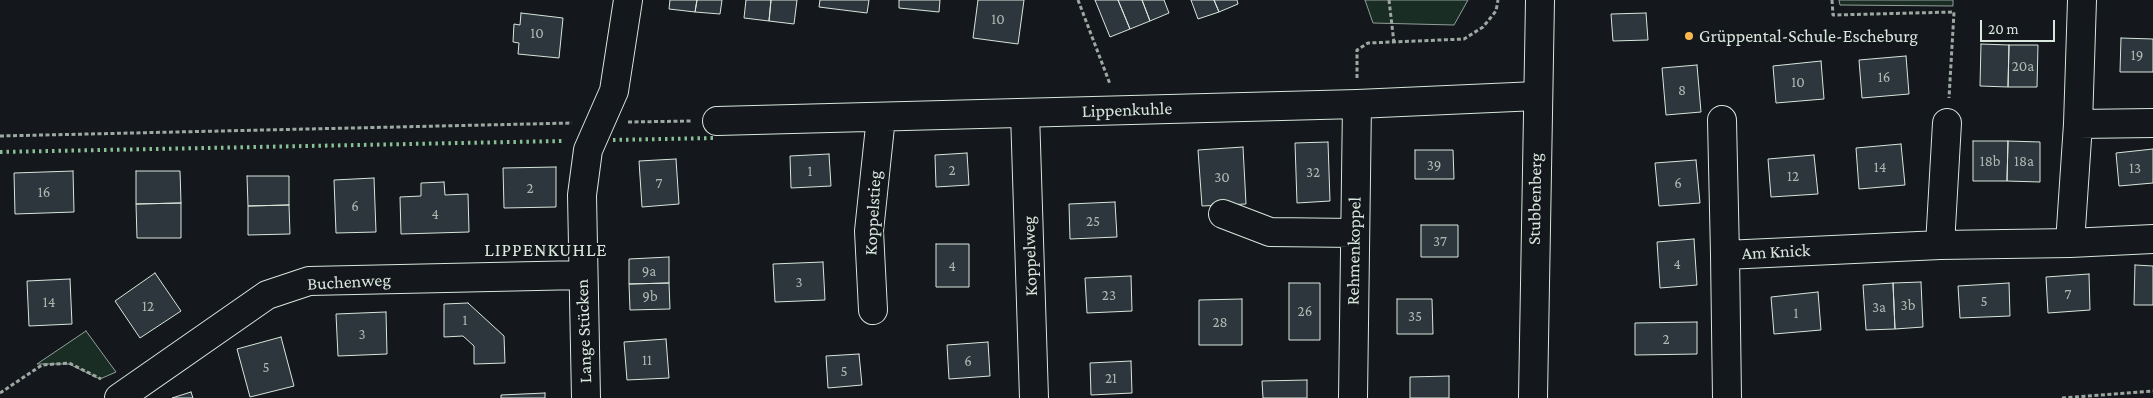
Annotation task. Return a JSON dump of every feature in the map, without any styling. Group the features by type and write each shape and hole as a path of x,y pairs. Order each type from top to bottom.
{"street":[{"name":"Lange Stücken","path":"586,398 582,275 582,195 588,150 598,122 614,91 628,0"},
{"name":"Stubbenberg","path":"1532,398 1540,0"},
{"path":"2070,243 2078,124 2082,0"},
{"name":"Lippenkuhle","path":"717,121 1357,104 1537,96"},
{"name":"Rehmenkoppel","path":"1353,398 1357,104"},
{"name":"Koppelweg","path":"1025,113 1034,398"},
{"name":"Koppelstieg","path":"873,310 869,231 881,116"},
{"path":"1722,120 1724,255"},
{"path":"2078,124 2153,122"},
{"path":"1940,245 1947,123"},
{"path":"1223,214 1270,232 1354,233"},
{"name":"Am Knick","path":"1727,398 1724,255 1940,245 2070,243 2153,239"},
{"name":"Buchenweg","path":"129,391 267,295 309,281 582,275"}],"path":[{"path":"1078,0 1120,110"},
{"path":"1388,0 1394,43"},
{"path":"1357,104 1357,50 1368,43 1464,39 1483,27 1496,10 1498,0"},
{"path":"1832,0 1833,16 1954,12 1947,123"},
{"path":"0,136 717,121"},
{"path":"0,393 42,364 69,364 129,391"},
{"path":"2062,398 2153,391"}],"green space":[{"path":"1365,0 1468,0 1454,25 1373,23"},
{"path":"1839,0 1953,0 1953,6 1840,5"},
{"path":"86,331 116,372 100,379 69,364 37,364"}],"building":[{"path":"670,0 697,0 695,12 669,9"},
{"path":"697,0 722,0 720,14 695,12"},
{"path":"746,0 771,0 769,21 744,18"},
{"path":"771,0 797,0 794,24 769,21"},
{"path":"820,0 869,0 867,13 819,7"},
{"path":"899,0 940,0 939,12 899,8"},
{"path":"978,0 1024,0 1018,44 973,38"},
{"path":"1095,0 1118,0 1130,29 1110,37"},
{"path":"1118,0 1142,0 1150,21 1130,29"},
{"path":"1142,0 1164,0 1169,13 1150,21"},
{"path":"1191,0 1214,0 1219,12 1198,19"},
{"path":"1214,0 1237,0 1238,4 1219,12"},
{"path":"521,13 563,18 559,58 518,54 519,43 513,42 514,24 520,25"},
{"path":"1646,13 1648,40 1613,41 1611,14"},
{"path":"2121,38 2153,39 2153,72 2120,72"},
{"path":"1981,44 2009,45 2008,87 1980,86"},
{"path":"2009,45 2038,45 2037,87 2008,87"},
{"path":"1906,56 1909,94 1862,98 1859,60"},
{"path":"1821,61 1824,99 1776,103 1773,66"},
{"path":"1697,65 1701,112 1666,115 1662,68"},
{"path":"1973,141 2008,141 2007,181 1973,181"},
{"path":"2008,141 2040,142 2040,182 2007,181"},
{"path":"1328,142 1330,201 1297,203 1295,143"},
{"path":"1901,144 1905,185 1859,189 1856,148"},
{"path":"1243,147 1246,204 1202,206 1198,150"},
{"path":"2153,149 2153,183 2119,186 2116,153"},
{"path":"1415,150 1453,150 1454,179 1415,179"},
{"path":"967,153 969,185 936,187 935,155"},
{"path":"829,154 831,186 791,188 790,156"},
{"path":"1814,155 1818,194 1771,197 1768,159"},
{"path":"676,159 679,204 642,207 639,161"},
{"path":"1696,160 1700,203 1659,206 1655,163"},
{"path":"556,167 556,207 504,208 503,168"},
{"path":"73,171 74,212 15,214 14,173"},
{"path":"136,171 180,171 181,203 136,204"},
{"path":"247,176 289,176 289,205 248,206"},
{"path":"374,178 376,232 336,233 334,180"},
{"path":"444,182 445,195 468,194 469,232 401,234 400,197 421,196 421,183"},
{"path":"1115,202 1117,237 1070,239 1069,204"},
{"path":"181,203 181,238 137,238 136,204"},
{"path":"289,205 290,234 248,235 248,206"},
{"path":"1421,225 1458,225 1458,257 1421,257"},
{"path":"1694,239 1697,285 1660,288 1657,242"},
{"path":"936,244 969,244 969,287 936,287"},
{"path":"669,257 669,283 629,284 629,259"},
{"path":"823,262 825,300 775,302 773,264"},
{"path":"2135,265 2153,266 2153,305 2134,305"},
{"path":"155,273 181,311 140,338 115,301"},
{"path":"2089,274 2090,310 2048,313 2046,277"},
{"path":"1131,276 1132,311 1087,313 1085,278"},
{"path":"70,279 72,324 29,326 27,281"},
{"path":"1921,282 1923,327 1895,329 1893,283"},
{"path":"669,283 670,309 630,310 629,284"},
{"path":"1289,283 1320,283 1320,340 1289,340"},
{"path":"1893,283 1895,329 1866,330 1863,285"},
{"path":"2009,283 2010,316 1960,318 1958,286"},
{"path":"1818,292 1821,330 1774,334 1771,297"},
{"path":"1242,299 1242,345 1199,345 1199,300"},
{"path":"1397,299 1432,299 1433,334 1397,334"},
{"path":"468,303 504,336 505,363 474,364 474,346 463,336 444,337 444,304"},
{"path":"386,312 387,354 338,356 336,314"},
{"path":"1697,322 1697,354 1635,355 1635,323"},
{"path":"281,337 294,386 250,397 237,349"},
{"path":"666,339 669,378 627,380 624,342"},
{"path":"988,342 990,376 949,379 947,345"},
{"path":"859,354 862,385 828,388 826,356"},
{"path":"1131,361 1132,393 1091,395 1090,363"},
{"path":"1449,376 1449,398 1410,398 1410,377"},
{"path":"1307,380 1307,398 1263,398 1262,381"},
{"path":"191,392 193,398 172,398"},
{"path":"545,393 545,398 501,398 501,395"}],"hedge":[{"path":"613,140 713,138"},
{"path":"0,152 563,141"}],"place":[{"name":"Grüppental-Schule-Escheburg","path":"1689,36"}],"district":[{"name":"LIPPENKUHLE","path":"546,250"}]}
